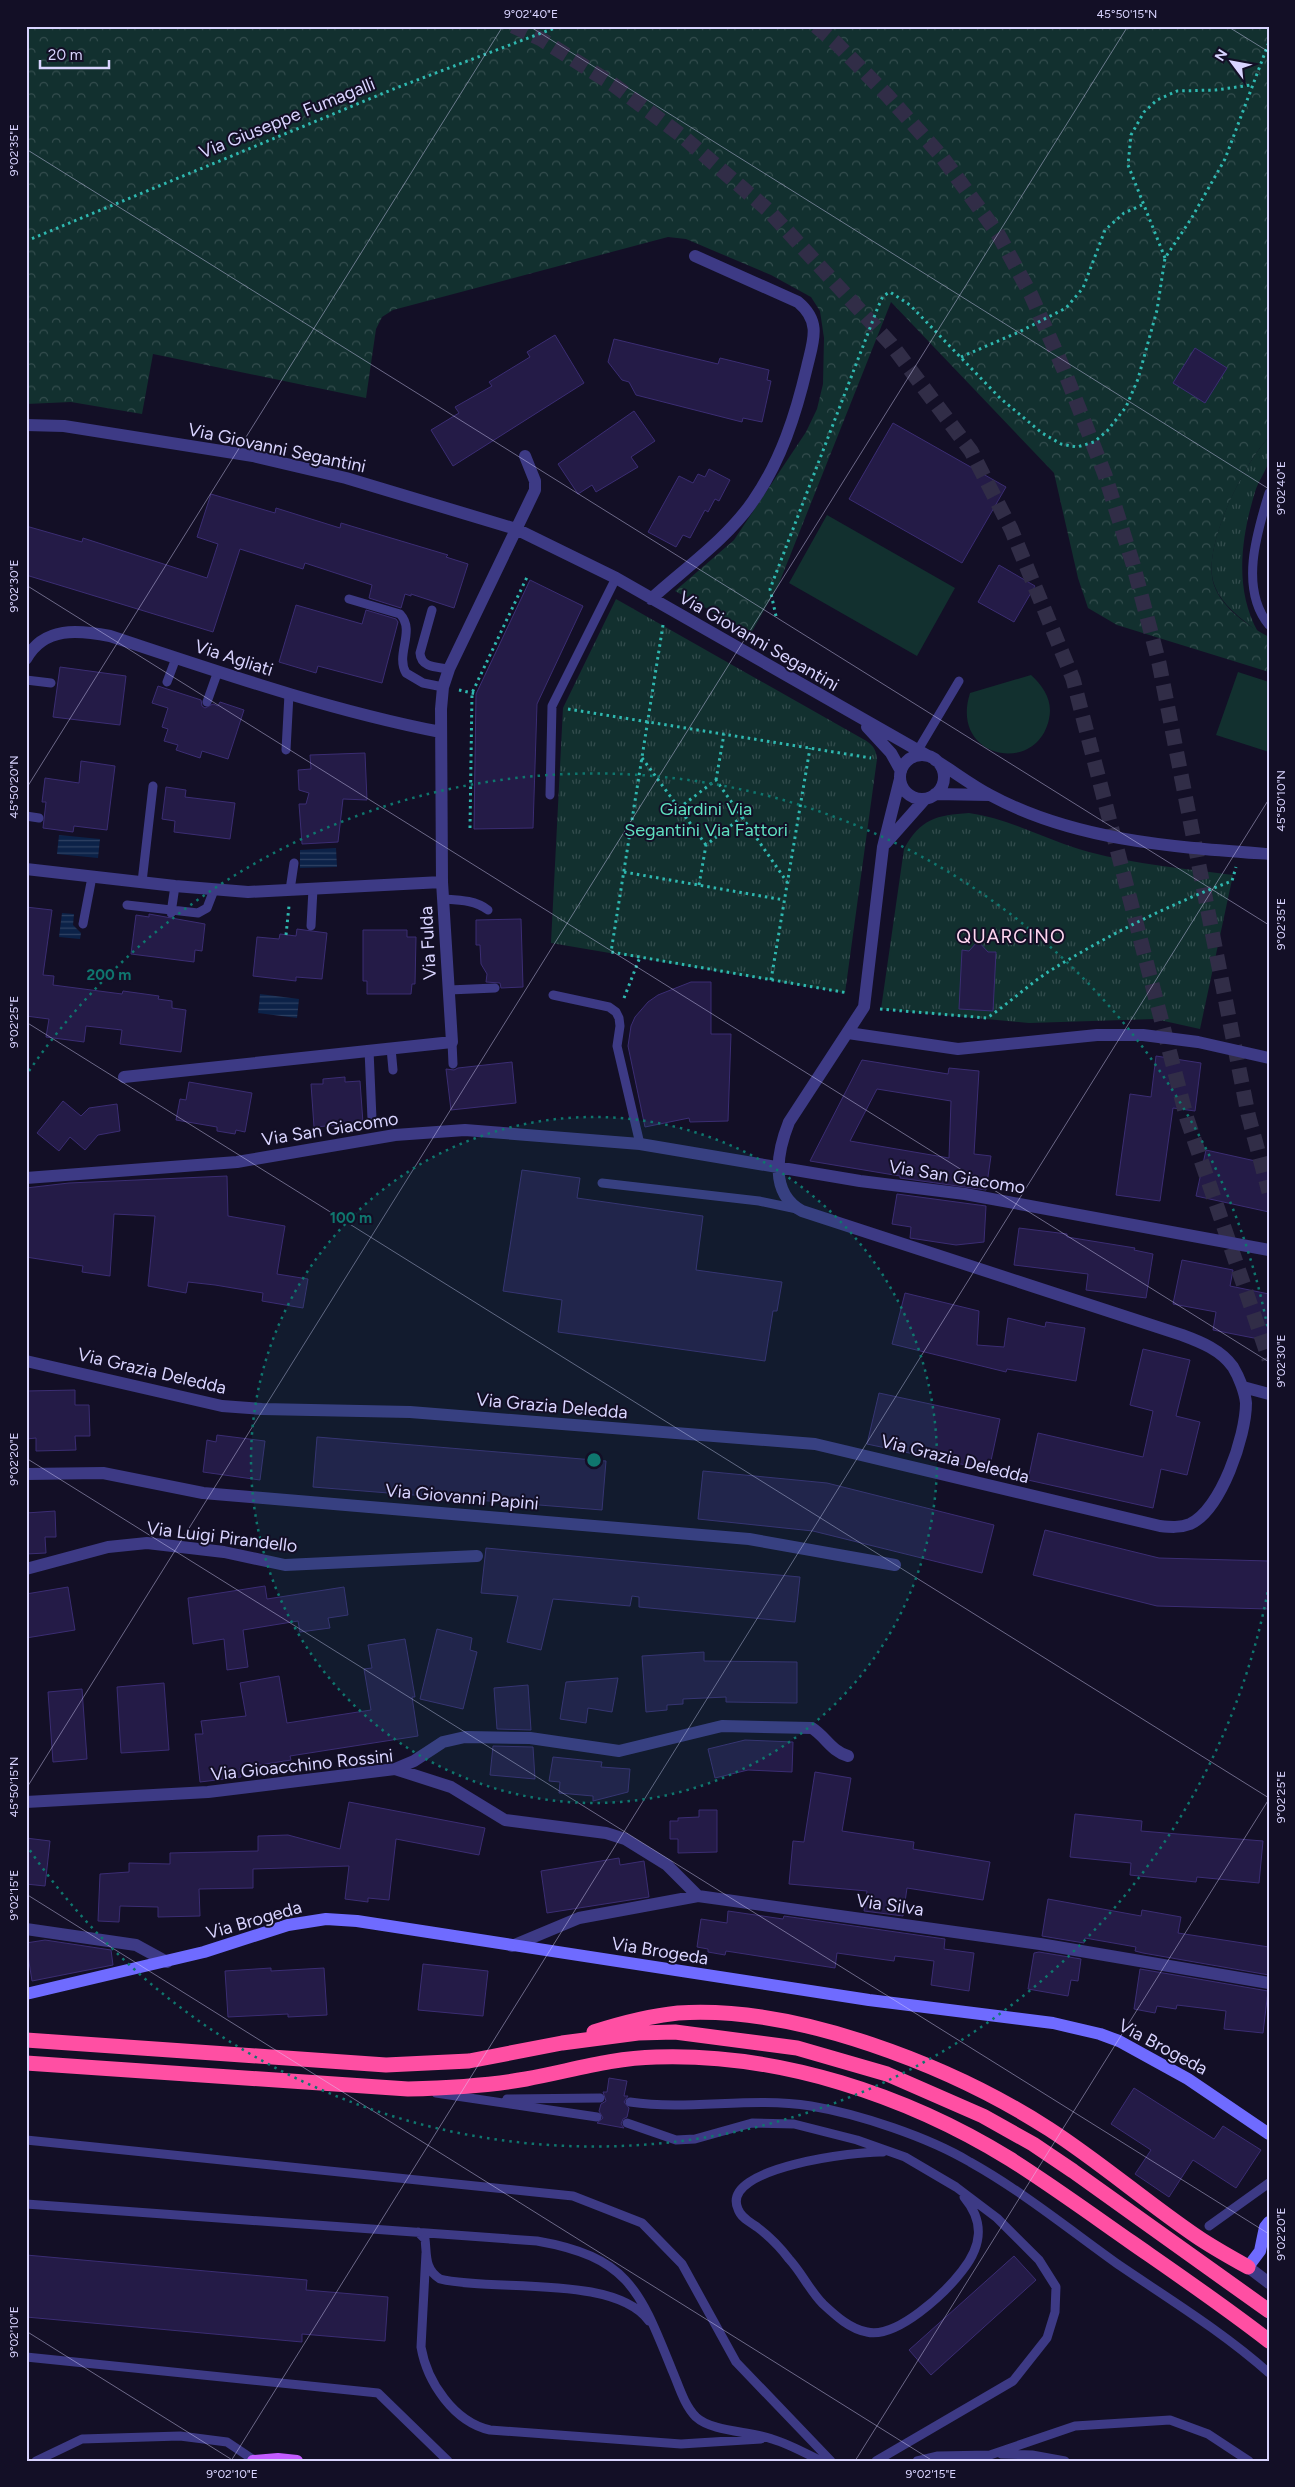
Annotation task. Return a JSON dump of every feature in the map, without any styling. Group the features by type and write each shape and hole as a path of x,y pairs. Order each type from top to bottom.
{"highway":[{"path":"562,2044 629,2021 662,2015 697,2013 762,2018 800,2026 889,2051 933,2068 1003,2101 1050,2129 1197,2237 1248,2267"},
{"path":"26,2040 386,2066 469,2061 562,2044 638,2033 688,2033 797,2048 887,2074 983,2116 1033,2144 1073,2171 1269,2311"},
{"path":"26,2063 408,2089 451,2088 506,2082 625,2059 684,2057 759,2065 824,2079 872,2094 960,2132 1008,2158 1055,2188 1269,2341"}],"main road":[{"path":"253,2460 297,2461"}],"street":[{"name":"Via Giovanni Segantini","path":"651,599 734,524 752,502 771,473 782,448 801,392 813,340 813,320 809,311 798,302 695,256"},
{"name":"Via Giovanni Segantini","path":"26,425 64,426 253,456 346,478 516,529 616,578 850,713 927,755 990,795 1059,823 1138,843 1269,854"},
{"path":"516,529 535,490 533,474 525,456"},
{"name":"Via Fulda","path":"452,1042 442,882 441,732 443,687 449,669 516,529"},
{"name":"Via Agliati","path":"26,659 38,645 53,634 83,631 110,636 289,694 378,720 441,732"},
{"name":"Via Giovanni Segantini","path":"850,713 883,742 899,771"},
{"path":"865,1002 883,847 899,771 908,760 927,755 943,770 943,783 883,847"},
{"path":"899,771 902,786 912,796 930,796"},
{"name":"Via Giovanni Segantini","path":"930,796 990,795"},
{"path":"26,868 175,886 248,892 442,882"},
{"name":"Via Grazia Deledda","path":"26,1361 222,1406 262,1409 410,1412 814,1444 1160,1526 1176,1528 1190,1524 1205,1513 1216,1500 1239,1441 1246,1403 1234,1368 1226,1359 1214,1350 1189,1337 802,1210 792,1205 785,1197 781,1188 779,1168 780,1143 789,1122 848,1033 865,1002"},
{"path":"848,1033 958,1049 1097,1035 1143,1036 1198,1042 1269,1058"},
{"path":"124,1077 452,1042"},
{"name":"Via San Giacomo","path":"26,1178 237,1162 395,1135 464,1130 640,1144 779,1168 965,1194 1269,1250"},
{"path":"1242,1388 1269,1394"},
{"name":"Via Giovanni Papini","path":"26,1474 103,1473 203,1493 748,1538 895,1565"},
{"name":"Via Luigi Pirandello","path":"26,1569 108,1547 147,1543 224,1552 285,1565 477,1556"},
{"path":"395,1769 414,1761 443,1742 466,1737 530,1738 619,1750 722,1726 812,1728 820,1734 830,1747 848,1756"},
{"name":"Via Gioacchino Rossini","path":"26,1802 208,1792 395,1769 451,1787 505,1820 606,1833 625,1839 667,1866 698,1896"},
{"name":"Via Silva","path":"512,1946 578,1918 698,1896 1040,1944 1269,1983"},
{"name":"Via Brogeda","path":"26,1994 167,1962 288,1925 326,1919 357,1921 868,2000 1053,2023 1100,2034 1119,2041 1188,2078 1269,2134"},
{"path":"26,1929 136,1945 167,1962"},
{"path":"1269,2222 1264,2227 1260,2251 1248,2267 1269,2283"}],"lane":[{"path":"1269,493 1256,540 1253,566 1258,606 1269,625"},
{"path":"550,795 552,706 616,578"},
{"path":"349,600 400,614 405,620 407,628 402,659 406,673 423,683 443,687"},
{"path":"432,610 420,659 424,664 449,669"},
{"path":"168,682 176,658"},
{"path":"207,702 218,671"},
{"path":"26,680 52,683"},
{"path":"927,755 959,681"},
{"path":"286,750 289,694"},
{"path":"142,882 153,786"},
{"path":"26,816 39,818"},
{"path":"290,890 294,863"},
{"path":"84,924 92,877"},
{"path":"171,912 175,886"},
{"path":"311,926 312,889"},
{"path":"127,905 171,912 204,912 211,902 214,890"},
{"path":"443,900 481,904 488,910"},
{"path":"449,990 495,988"},
{"path":"553,995 609,1007 616,1012 620,1026 617,1046 640,1144"},
{"path":"452,1042 453,1064"},
{"path":"391,1048 394,1070"},
{"path":"369,1050 372,1119"},
{"path":"602,1184 759,1201 802,1210"},
{"path":"408,2089 597,2117"},
{"path":"487,2101 600,2098"},
{"path":"630,2102 664,2106 743,2101 789,2102 851,2115 945,2149 999,2179 1188,2312 1269,2373"},
{"path":"627,2122 676,2140 695,2139 752,2123 794,2124 857,2140 905,2157 956,2187 997,2218 1039,2260 1056,2287 1055,2312 1047,2338 1013,2381 876,2461"},
{"path":"26,2140 573,2196 590,2202 642,2223 682,2264 736,2362 831,2461"},
{"path":"905,2157 889,2152 860,2152 780,2168 763,2174 744,2187 738,2199 738,2210 775,2243 822,2303 846,2324 868,2333 896,2329 933,2301 963,2270 978,2241 979,2221 956,2187"},
{"path":"1209,2226 1269,2183"},
{"path":"26,2204 537,2241 592,2256 609,2265 637,2293 657,2331 683,2396 695,2416 702,2422 712,2426 772,2438 821,2461"},
{"path":"417,2231 425,2239 426,2254 421,2347 423,2358 437,2388 467,2421 490,2430 682,2444 772,2438"},
{"path":"426,2254 430,2270 440,2279 594,2293 631,2305 645,2315 657,2331"},
{"path":"26,2357 378,2393 448,2461"},
{"path":"990,2455 1075,2426 1170,2420 1208,2434 1250,2461"},
{"path":"36,2461 82,2439 180,2436 227,2442 253,2460"},
{"path":"917,2461 938,2456 990,2455 1032,2455 1065,2461"}],"path":[{"name":"Via Giuseppe Fumagalli","path":"26,241 396,88 560,26"},
{"path":"776,616 770,589 883,296 890,292 910,305 1000,398 1042,433 1061,444 1077,447 1094,442 1107,431 1126,407 1138,379 1149,345 1157,310 1165,258 1191,219 1225,159 1269,42"},
{"path":"1165,258 1142,205 1128,165 1130,135 1144,112 1157,100 1177,91 1216,90 1252,84"},
{"path":"961,357 1019,332 1066,308 1083,288 1105,230 1124,213 1142,205"},
{"path":"470,828 472,693 528,575"},
{"path":"666,608 611,952 771,980 865,1002 987,1018 1046,973 1132,924 1182,900 1232,881 1240,852"},
{"path":"552,706 810,748 899,771"},
{"path":"679,808 716,780 724,734"},
{"path":"771,980 810,748"},
{"path":"642,757 706,845"},
{"path":"716,780 788,882"},
{"path":"699,885 706,845 742,817"},
{"path":"624,872 784,900"},
{"path":"286,935 290,890"},
{"path":"620,1026 625,990 640,957"}],"green space":[{"path":"26,26 1269,26 1269,437 1248,466 1227,507 1219,529 1212,569 1214,585 1229,609 1244,622 1269,637 1269,672 1117,625 1088,608 1078,578 1054,473 891,302 778,586 751,633 675,591 734,540 806,432 817,409 823,384 824,338 820,311 811,297 771,275 686,239 668,237 393,310 382,317 376,329 366,398 153,354 142,414 71,402 26,404"},
{"path":"1269,437 1269,460 1256,488 1243,545 1242,563 1245,598 1250,616 1258,632 1222,599 1214,584 1212,568 1219,528 1227,507 1248,466"},
{"path":"827,515 955,588 917,656 789,583"},
{"name":"Giardini Via Segantini Via Fattori","path":"616,599 863,739 875,749 877,759 845,993 551,943 563,708"},
{"path":"1238,672 1269,682 1269,752 1216,735"},
{"path":"1031,675 1040,684 1050,706 1049,719 1041,737 1029,748 1013,753 997,752 983,745 972,733 967,715 970,693"},
{"path":"969,813 1000,820 1074,847 1106,856 1161,866 1233,875 1200,1029 1155,1019 1029,1023 881,1009 904,849 916,831 930,820 948,815"}],"water":[{"path":"59,835 100,839 98,858 57,854"},
{"path":"336,848 337,867 300,868 300,850"},
{"path":"62,913 74,914 73,925 81,933 80,939 59,937"},
{"path":"260,994 299,999 297,1018 258,1013"}],"building":[{"path":"555,335 584,383 453,466 431,430 459,413 455,407 492,386 489,382 530,357 527,352"},
{"path":"614,339 718,364 720,358 769,370 767,380 771,381 762,422 743,418 742,422 636,395 629,382 622,380 608,362"},
{"path":"1195,348 1227,368 1205,403 1173,383"},
{"path":"634,411 655,441 631,457 638,467 596,492 592,485 578,494 558,464"},
{"path":"893,423 1006,487 962,563 849,499"},
{"path":"709,469 730,480 719,501 715,499 708,512 705,510 690,538 683,535 676,547 648,532 679,476 693,483 698,474 705,477"},
{"path":"211,494 275,513 276,508 340,528 341,523 448,555 446,557 468,564 454,608 411,594 411,596 405,594 401,608 369,598 372,585 305,563 303,569 240,549 213,632 26,575 26,526 82,542 83,538 207,578 218,544 197,537"},
{"path":"999,565 1035,586 1014,622 978,602"},
{"path":"530,580 583,606 537,704 533,828 474,829 476,694"},
{"path":"296,605 362,624 366,610 396,619 398,622 382,683 318,666 316,673 279,662"},
{"path":"60,667 126,676 120,725 53,717"},
{"path":"158,686 201,700 202,706 205,708 213,704 218,706 220,702 244,710 228,759 202,751 200,758 176,750 178,745 164,741 168,729 162,727 168,708 152,703"},
{"path":"365,753 367,800 343,799 338,842 302,844 299,804 306,804 309,793 299,790 298,770 311,769 310,755"},
{"path":"81,761 115,766 107,830 74,826 73,832 43,828 46,802 42,802 45,778 79,783"},
{"path":"166,787 186,790 185,797 235,803 230,839 174,832 175,821 162,819"},
{"path":"26,907 52,910 43,975 54,976 53,985 122,994 123,991 159,996 158,999 172,1001 172,1008 186,1010 181,1052 120,1044 122,1030 86,1026 84,1042 46,1037 49,1019 26,1016"},
{"path":"149,914 205,924 202,951 195,950 194,962 131,954 136,915 149,917"},
{"path":"521,919 523,987 501,988 500,983 486,982 487,974 481,964 480,945 476,945 476,920"},
{"path":"297,929 327,933 322,979 296,977 296,981 253,976 257,937 279,939 280,934 296,936"},
{"path":"363,930 407,930 407,937 416,937 415,984 412,984 411,994 367,994 367,981 363,981"},
{"path":"978,941 988,952 996,952 993,1011 959,1009 962,950 969,951"},
{"path":"691,982 711,982 711,1034 731,1034 728,1121 690,1122 689,1118 645,1127 628,1046 631,1026 635,1017 648,1002 658,995"},
{"path":"1156,1056 1201,1063 1195,1111 1173,1108 1160,1201 1116,1195 1130,1094 1151,1097"},
{"path":"862,1060 948,1074 949,1068 979,1071 974,1154 991,1156 986,1190 900,1178 900,1176 810,1161","holes":["877,1089 951,1101 949,1158 850,1141"]},
{"path":"512,1062 516,1103 451,1110 446,1069 454,1070"},
{"path":"345,1077 345,1082 360,1081 363,1123 314,1127 311,1084 323,1084 323,1079"},
{"path":"189,1082 252,1093 245,1132 236,1130 235,1134 217,1131 217,1127 176,1120 180,1099 186,1100"},
{"path":"63,1101 81,1116 89,1108 117,1104 120,1131 98,1135 85,1150 70,1137 59,1151 37,1133"},
{"path":"1206,1150 1269,1164 1269,1212 1196,1196"},
{"path":"522,1170 580,1178 577,1198 703,1216 696,1270 782,1282 777,1311 773,1311 765,1361 558,1332 562,1300 503,1291"},
{"path":"227,1176 228,1216 285,1226 277,1274 308,1279 303,1308 262,1301 263,1293 215,1285 188,1282 186,1293 148,1286 155,1216 114,1214 110,1276 82,1272 83,1266 26,1257 26,1188 69,1183"},
{"path":"897,1194 986,1206 984,1242 956,1245 910,1238 911,1227 892,1224"},
{"path":"1019,1228 1067,1234 1067,1237 1135,1248 1134,1250 1153,1254 1146,1298 1086,1290 1088,1274 1014,1265"},
{"path":"1182,1260 1233,1270 1230,1286 1269,1294 1269,1341 1213,1330 1216,1312 1173,1304"},
{"path":"905,1293 979,1311 977,1345 1004,1347 1008,1318 1045,1327 1046,1322 1085,1328 1076,1381 1007,1369 1006,1372 892,1344"},
{"path":"1143,1349 1190,1360 1176,1416 1200,1422 1187,1475 1161,1469 1153,1508 1028,1480 1038,1433 1143,1457 1153,1411 1130,1405"},
{"path":"75,1390 75,1405 89,1405 90,1436 75,1436 76,1450 36,1451 36,1438 26,1439 26,1391"},
{"path":"879,1393 1000,1419 989,1470 867,1444"},
{"path":"217,1435 265,1441 260,1480 203,1472 207,1440 216,1442"},
{"path":"317,1437 606,1461 602,1510 313,1487"},
{"path":"703,1471 827,1483 994,1525 982,1573 813,1531 698,1519"},
{"path":"55,1511 56,1537 45,1537 46,1553 26,1554 26,1513"},
{"path":"1045,1530 1159,1558 1269,1561 1269,1609 1157,1606 1033,1575"},
{"path":"486,1548 800,1577 795,1622 639,1607 639,1597 632,1596 630,1606 553,1599 541,1650 507,1642 518,1596 481,1593"},
{"path":"265,1586 267,1599 344,1587 348,1615 328,1618 330,1628 300,1632 298,1621 243,1630 248,1667 227,1670 224,1639 193,1644 188,1598"},
{"path":"68,1587 75,1630 26,1638 26,1594"},
{"path":"437,1629 472,1638 470,1650 477,1652 463,1709 420,1699"},
{"path":"405,1639 415,1697 412,1697 418,1736 290,1756 291,1760 240,1768 241,1777 200,1782 195,1734 203,1734 201,1721 246,1716 240,1683 279,1676 287,1723 371,1710 364,1669 372,1668 368,1645"},
{"path":"704,1652 704,1661 797,1662 797,1703 726,1702 726,1697 683,1699 683,1704 667,1705 667,1710 646,1712 642,1656"},
{"path":"618,1678 612,1712 588,1708 586,1723 560,1719 566,1682"},
{"path":"164,1683 169,1750 121,1753 117,1687"},
{"path":"528,1685 531,1730 497,1729 494,1688"},
{"path":"82,1689 87,1759 53,1762 48,1692"},
{"path":"745,1740 793,1742 792,1772 748,1770 715,1778 708,1749"},
{"path":"493,1746 533,1747 535,1779 490,1775"},
{"path":"553,1757 602,1762 601,1767 630,1769 628,1792 593,1801 593,1796 559,1793 560,1782 549,1781"},
{"path":"815,1772 851,1778 842,1831 914,1842 913,1849 990,1862 983,1900 907,1888 903,1916 864,1911 867,1891 789,1884 793,1841 804,1842"},
{"path":"349,1802 485,1828 479,1855 396,1839 389,1900 368,1898 368,1902 345,1899 349,1866 253,1869 253,1888 199,1889 200,1916 158,1917 158,1907 120,1906 119,1922 98,1921 100,1874 129,1872 129,1863 170,1864 170,1853 258,1851 258,1836 288,1835 340,1849"},
{"path":"699,1810 717,1810 717,1852 678,1853 678,1839 670,1839 670,1821 678,1821 678,1818 699,1817"},
{"path":"1075,1814 1142,1821 1141,1831 1263,1841 1259,1883 1197,1877 1196,1882 1130,1875 1131,1863 1070,1857"},
{"path":"26,1838 50,1841 45,1886 26,1884"},
{"path":"619,1858 620,1865 644,1861 649,1897 547,1913 541,1871"},
{"path":"1048,1899 1141,1916 1142,1910 1181,1917 1178,1933 1269,1947 1269,1975 1143,1953 1135,1951 1136,1947 1085,1938 1084,1943 1042,1936"},
{"path":"728,1911 783,1919 784,1916 945,1939 944,1949 974,1953 969,1991 931,1985 934,1961 895,1956 894,1961 837,1953 835,1968 726,1951 725,1955 708,1952 708,1949 697,1947 701,1919 727,1923"},
{"path":"45,1940 111,1950 113,1965 32,1981 26,1943"},
{"path":"1039,1952 1081,1959 1078,1981 1071,1980 1068,1996 1028,1989 1034,1953"},
{"path":"423,1964 488,1971 483,2016 418,2010"},
{"path":"271,1968 271,1971 324,1968 327,2015 288,2017 288,2014 228,2017 225,1971"},
{"path":"1140,1969 1268,1991 1263,2033 1224,2029 1226,2011 1177,2005 1176,2009 1157,2006 1155,2013 1134,2009"},
{"path":"609,2078 627,2081 624,2096 628,2096 624,2102 629,2108 627,2117 623,2119 621,2124 624,2128 597,2123 603,2118 599,2111 601,2104 606,2101 603,2092 607,2092"},
{"path":"1134,2088 1214,2139 1223,2126 1261,2150 1236,2188 1193,2160 1169,2197 1135,2174 1151,2150 1111,2124"},
{"path":"26,2255 307,2280 306,2290 388,2297 385,2341 302,2334 302,2342 26,2317"},
{"path":"1014,2256 1036,2280 931,2375 909,2350"}],"tunnel":[{"path":"513,26 541,39 614,85 682,136 768,210 891,344 971,451 1011,529 1073,679 1187,1119 1269,1359"},
{"path":"816,26 836,43 887,95 942,157 998,234 1031,295 1064,370 1105,475 1133,564 1159,663 1248,1114 1269,1192"}],"district":[{"name":"QUARCINO","path":"1011,936"}]}
